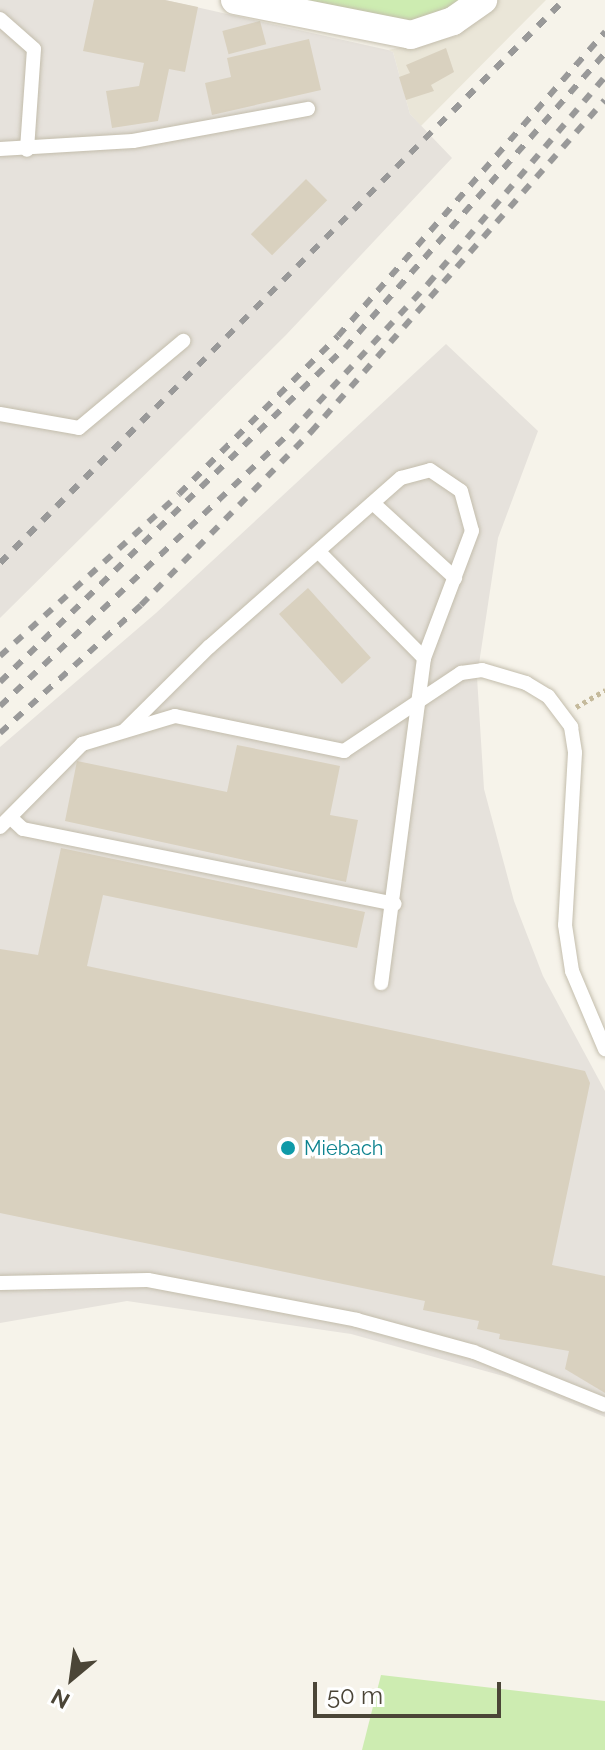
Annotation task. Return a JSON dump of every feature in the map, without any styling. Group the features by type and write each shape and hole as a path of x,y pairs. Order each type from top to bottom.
{"street":[{"path":"235,0 385,33 435,29 483,0"}],"lane":[{"path":"0,19 34,49 27,150"},
{"path":"0,149 27,150 133,141 308,109"},
{"path":"0,414 79,428 183,341"},
{"path":"124,731 209,647 320,553 401,478 430,470 461,491 472,531 424,658 395,904 381,983"},
{"path":"374,504 455,578"},
{"path":"320,553 424,658"},
{"path":"395,904 23,829 5,822 82,744 175,716 344,751 461,673 482,670 526,683 565,713 575,753 565,925 572,971 605,1049"},
{"path":"0,1283 148,1280 357,1320 474,1352 605,1405"}],"path":[{"path":"565,713 605,690"}],"shaded area":[{"path":"0,0 165,0 388,50 393,52 410,114 452,158 286,335 0,618"},
{"path":"490,0 546,0 421,126 410,114 393,52 388,50 457,36"},
{"path":"446,344 538,431 498,538 477,677 484,789 514,901 543,976 605,1091 605,1417 507,1377 351,1334 127,1301 0,1323 0,747 156,613"}],"green space":[{"path":"262,0 478,0 411,29"},
{"path":"381,1675 605,1701 605,1750 362,1750"}],"building":[{"path":"94,0 165,0 198,7 185,72 169,69 158,121 112,128 106,91 139,86 144,63 83,51"},
{"path":"260,21 266,44 229,54 222,31"},
{"path":"309,39 321,90 212,115 205,83 231,77 227,58"},
{"path":"446,48 454,72 431,85 434,91 406,100 399,77 410,73 406,65"},
{"path":"306,179 327,200 272,255 251,234"},
{"path":"308,588 371,658 342,684 279,614"},
{"path":"237,745 340,766 330,815 358,820 346,882 65,821 77,761 227,792"},
{"name":"Miebach","path":"61,848 365,912 357,948 103,895 87,966 585,1071 590,1083 552,1265 605,1276 605,1393 565,1369 569,1351 499,1339 500,1334 477,1329 479,1321 423,1310 425,1301 0,1213 0,949 38,955"}],"railway":[{"path":"0,563 564,0"},
{"path":"0,656 179,494 338,336 605,32"},
{"path":"0,682 345,348 605,53"},
{"path":"0,706 291,432 428,284 605,77"},
{"path":"0,733 141,605 311,432 605,100"}],"place":[{"name":"Miebach","path":"288,1148"}]}
